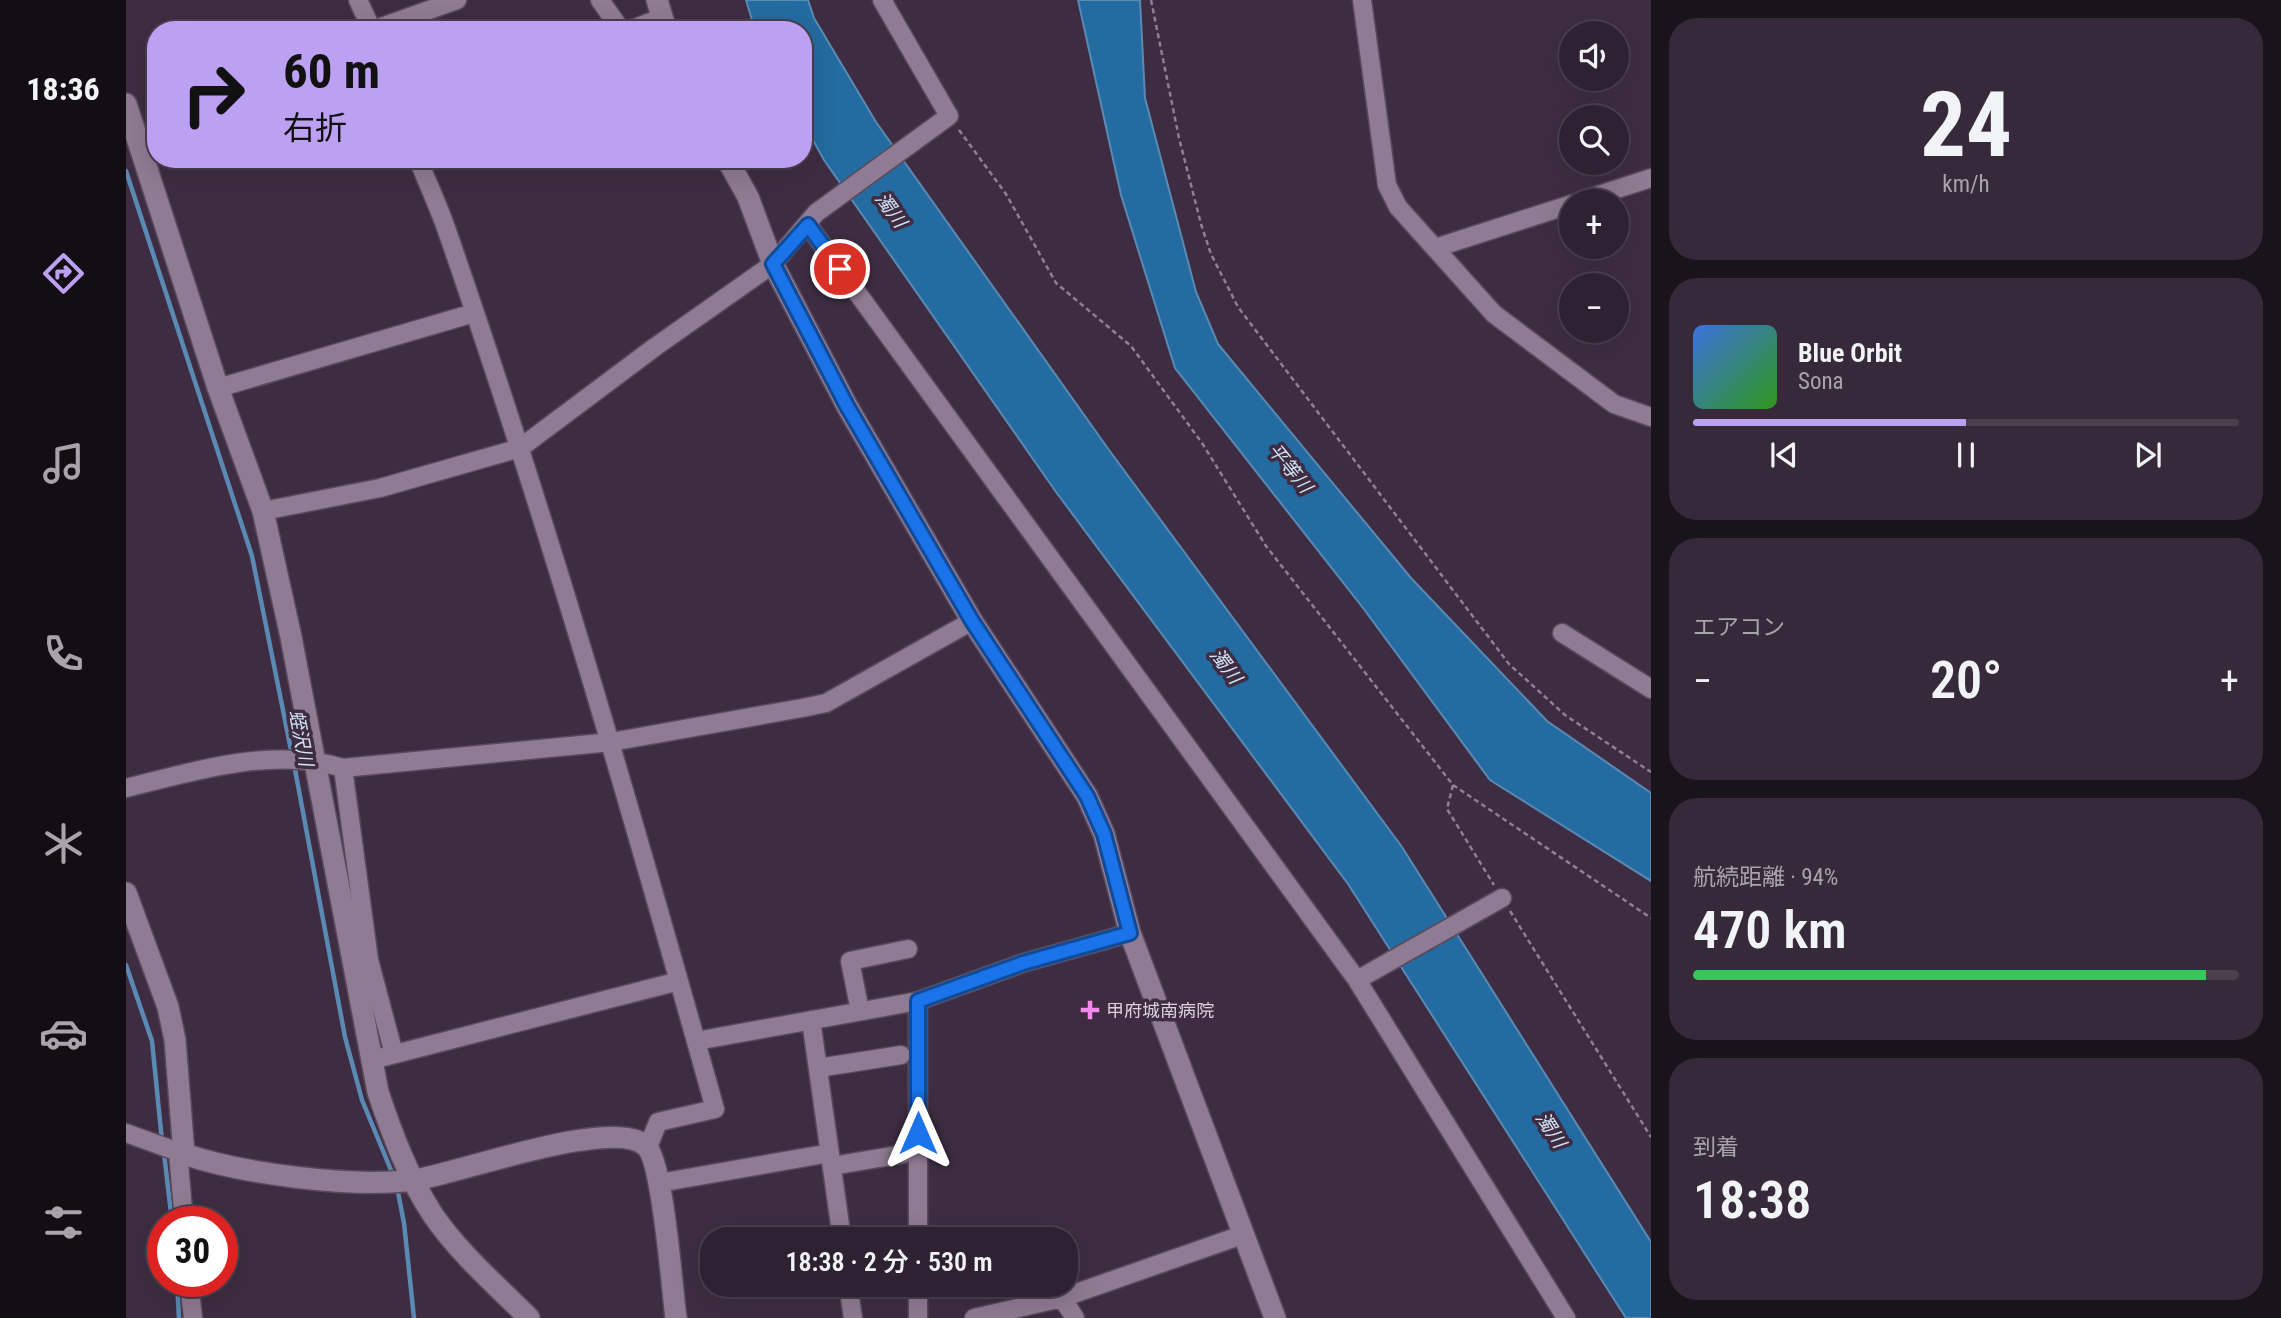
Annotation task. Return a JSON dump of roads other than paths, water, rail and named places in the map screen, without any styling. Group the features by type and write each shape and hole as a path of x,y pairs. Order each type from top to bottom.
{"street":[{"path":"358,0 368,21"},
{"path":"398,21 457,0"},
{"path":"600,0 615,21"},
{"path":"263,511 380,488 520,448 773,264 812,219 943,120 882,0"},
{"path":"1362,0 1387,185 1398,207 1494,314 1614,404 1651,417"},
{"path":"126,104 218,388 263,511 309,760 367,984 394,1054"},
{"path":"422,168 445,225 520,448 611,742 715,1109 657,1122 648,1147 659,1183 676,1318"},
{"path":"732,168 748,197 773,264 847,406 972,621 1087,796 1104,834 1130,933 1275,1318"},
{"path":"1617,189 1651,178"},
{"path":"1435,248 1559,208"},
{"path":"812,219 1363,977 1566,1318"},
{"path":"218,388 474,313"},
{"path":"126,788 212,767 283,760 309,760 343,768 611,742 826,703 972,621"},
{"path":"1562,633 1651,689"},
{"path":"343,768 369,960 367,984 372,1060 378,1091 392,1133 401,1180 463,1251 529,1318"},
{"path":"126,893 168,1007 176,1040 183,1206"},
{"path":"1363,977 1496,902"},
{"path":"696,1041 918,1001 1023,963 1130,933"},
{"path":"860,1012 850,961 908,949"},
{"path":"372,1060 679,981"},
{"path":"918,1001 918,1227"},
{"path":"811,1020 840,1227"},
{"path":"818,1068 901,1055"},
{"path":"126,1133 213,1164 361,1182 401,1180 594,1136 632,1138 648,1147"},
{"path":"659,1183 831,1159 903,1153"},
{"path":"974,1318 1062,1298 1242,1235"},
{"path":"191,1297 193,1318"},
{"path":"850,1297 853,1318"},
{"path":"918,1297 918,1318"},
{"path":"1062,1298 1075,1318"}],"water":[{"name":"濁川","path":"746,0 808,0 814,18 876,122 1109,450 1402,847 1651,1242 1651,1318 1626,1318 1348,884 1056,492 824,160 812,138 812,21 752,21"},
{"name":"平等川","path":"1078,0 1140,0 1145,98 1196,292 1218,344 1411,578 1547,721 1651,793 1651,881 1490,780 1363,608 1175,368 1121,195"}],"waterway":[{"name":"蛭沢川","path":"126,171 252,556 292,755"},
{"name":"蛭沢川","path":"294,764 345,1037 362,1100 393,1175"},
{"path":"126,965 152,1041 162,1141"},
{"path":"164,1153 170,1206"},
{"name":"蛭沢川","path":"397,1187 404,1223 414,1318"},
{"path":"178,1297 179,1318"}],"place":[{"name":"甲府城南病院","path":"1090,1010"}]}
